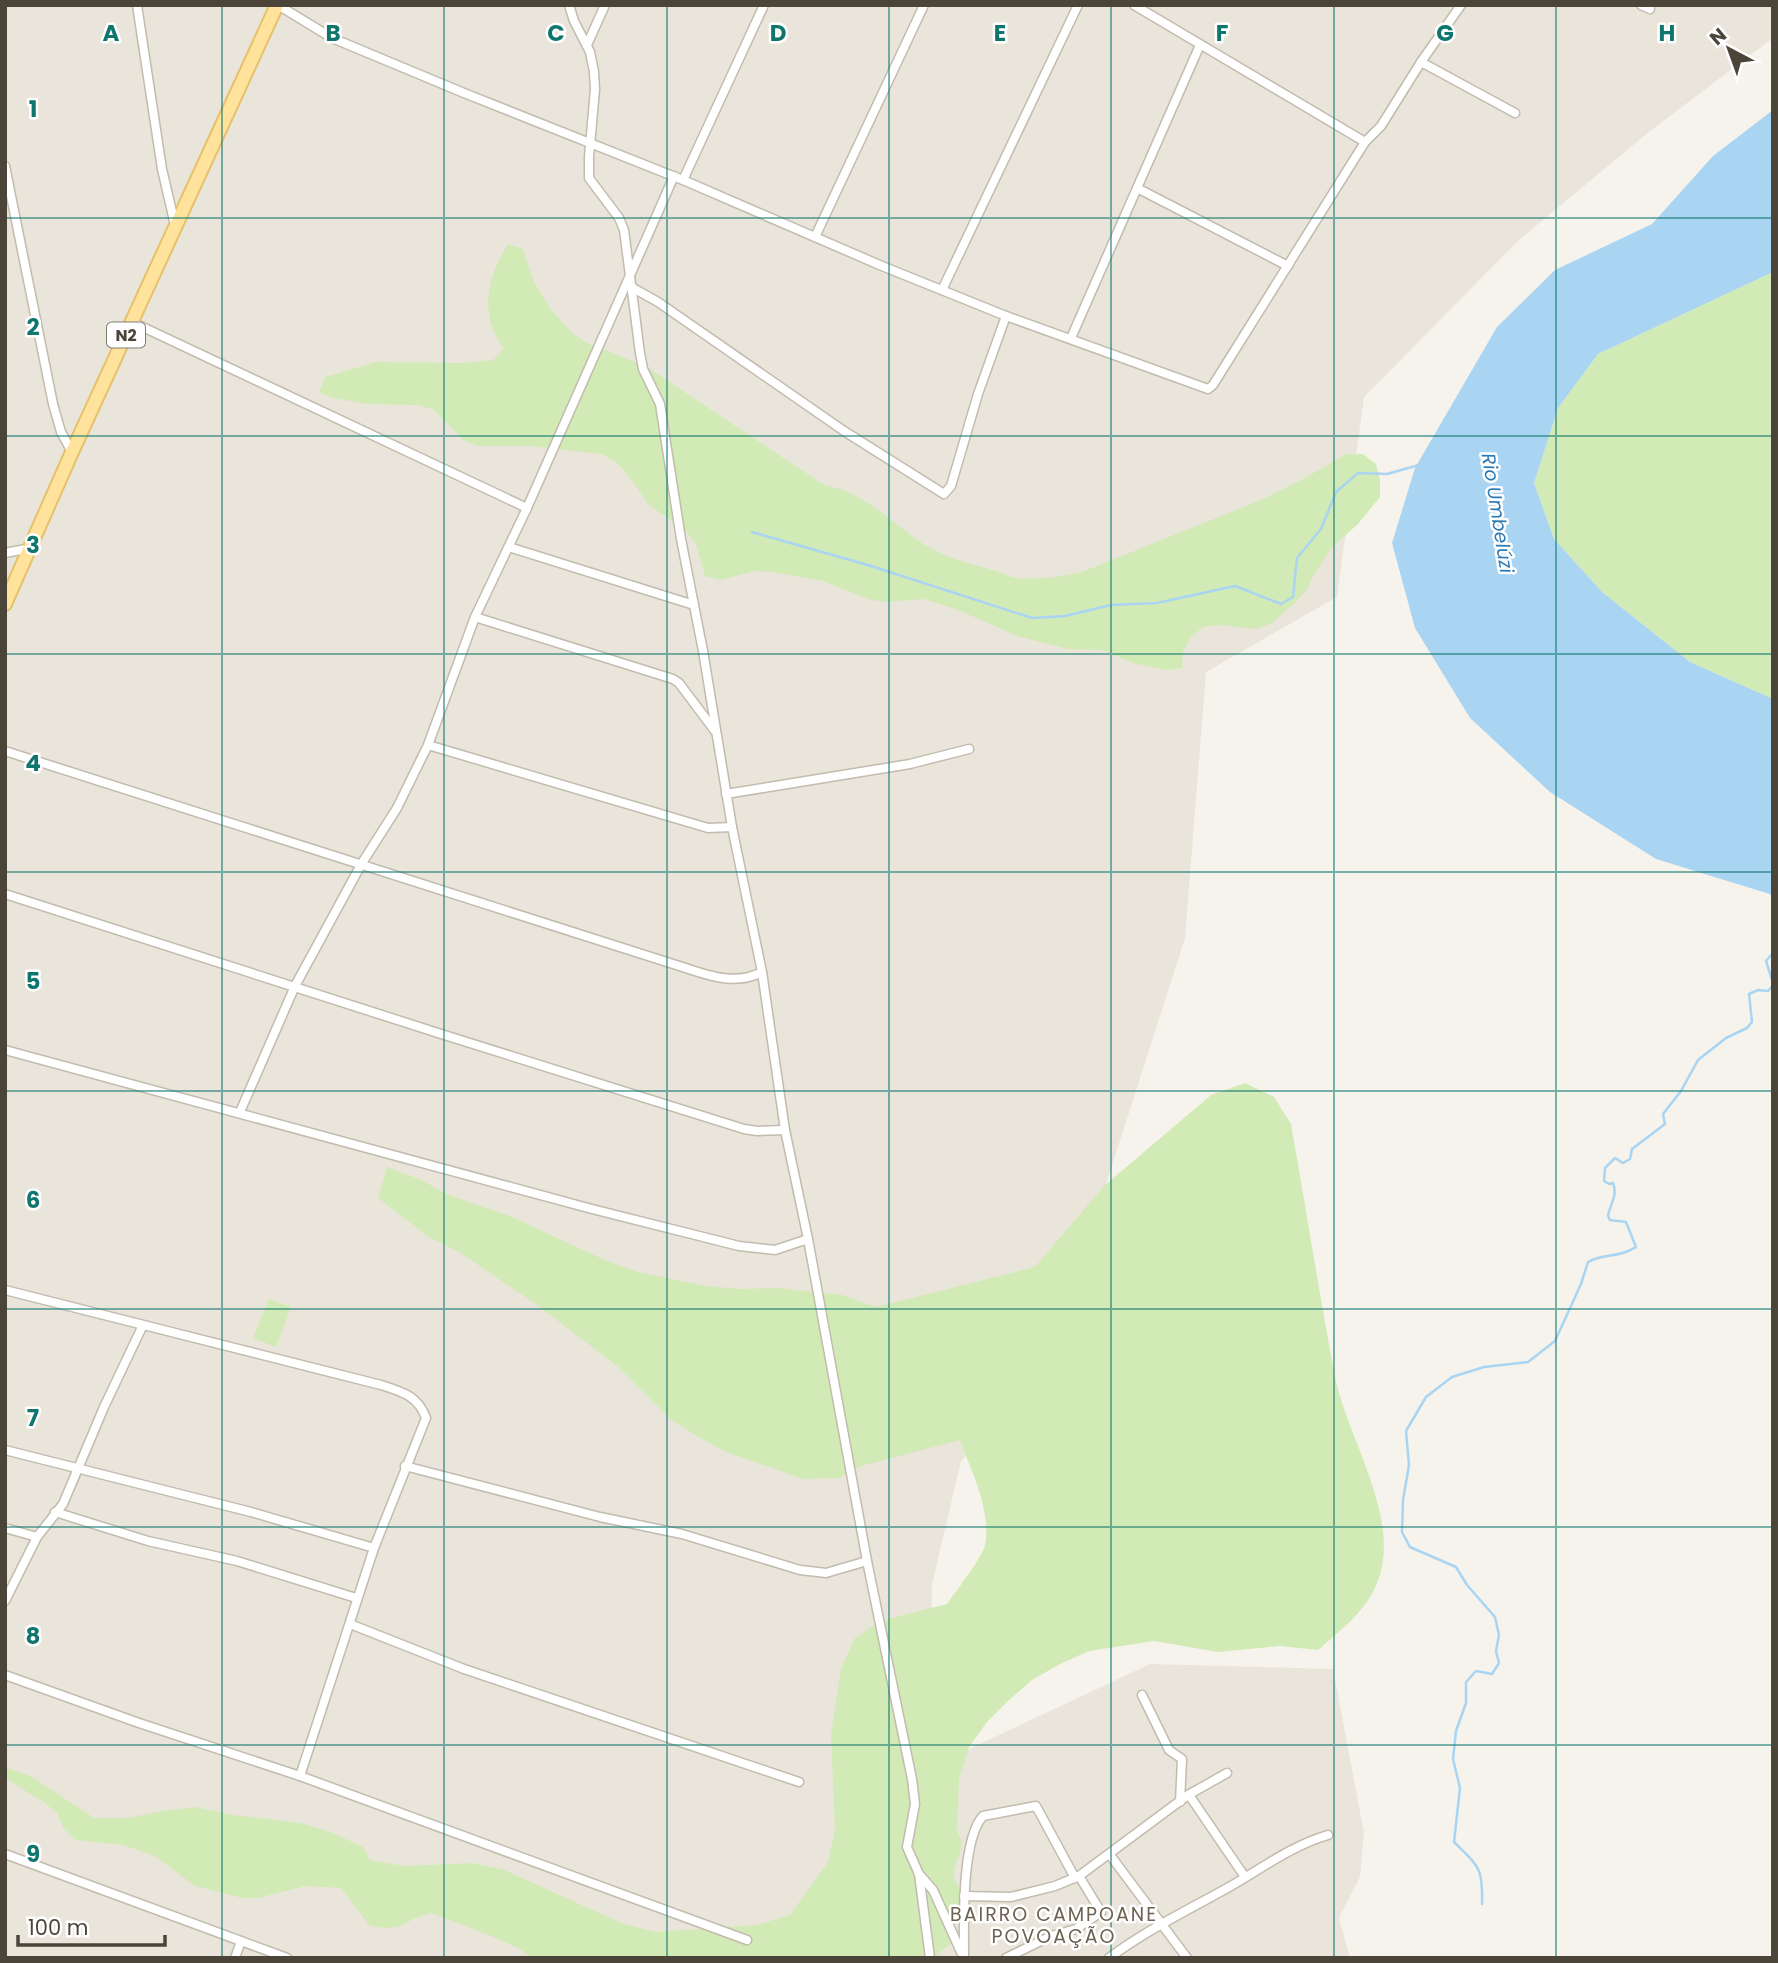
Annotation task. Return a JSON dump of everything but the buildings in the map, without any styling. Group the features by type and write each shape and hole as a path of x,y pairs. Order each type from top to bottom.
{"main road":[{"name":"N2","path":"5,604 278,5"}],"street":[{"path":"137,5 162,169 176,228"},
{"path":"278,5 332,38 364,52 678,178 1006,316 1208,389 1365,142 1381,126 1461,5"},
{"path":"569,5 590,52 595,89 589,178 622,222 643,369 660,404 726,794 762,972 785,1130 808,1238 867,1561 912,1779 914,1820 907,1847 919,1874 933,1891 957,1939 963,1958"},
{"path":"587,45 605,5"},
{"path":"240,1112 295,986 362,863 397,808 428,745 475,617 527,508 630,271 764,5"},
{"path":"815,237 924,5"},
{"path":"942,290 1078,5"},
{"path":"1134,5 1365,142"},
{"path":"1641,5 1650,9"},
{"path":"1071,338 1200,45"},
{"path":"1422,62 1515,113"},
{"path":"5,166 53,404 61,432 72,452"},
{"path":"1137,188 1287,266"},
{"path":"633,288 658,302 882,457 944,494 951,486 982,383 1006,316"},
{"path":"132,322 527,508"},
{"path":"509,547 694,605"},
{"path":"5,552 31,548"},
{"path":"475,617 674,679 717,734"},
{"path":"428,745 708,828 732,827"},
{"path":"726,794 910,764 969,748"},
{"path":"5,751 726,979 740,980 762,972"},
{"path":"5,894 744,1129 785,1130"},
{"path":"5,1049 592,1209 739,1246 775,1250 808,1238"},
{"path":"5,1290 407,1394 414,1397 422,1408 426,1418 405,1466 356,1598 300,1776"},
{"path":"5,1601 37,1537 64,1504 76,1469 143,1325"},
{"path":"5,1450 251,1511 374,1548"},
{"path":"405,1466 600,1517 682,1534 800,1570 826,1573 867,1561"},
{"path":"55,1512 148,1541 237,1561 356,1598"},
{"path":"5,1528 37,1537"},
{"path":"350,1624 464,1669 799,1782"},
{"path":"5,1675 300,1776 747,1940"},
{"path":"1142,1695 1170,1750 1182,1759 1180,1802"},
{"path":"964,1896 1011,1897 1055,1886 1077,1877 1189,1795 1227,1773"},
{"path":"1189,1795 1245,1877"},
{"path":"963,1958 965,1876 975,1826 982,1816 1036,1806 1077,1877 1101,1912 1076,1929 1051,1936 1006,1958"},
{"path":"1109,1958 1139,1936 1245,1877 1285,1851 1328,1835"},
{"path":"5,1854 287,1958"},
{"path":"1110,1855 1187,1958"},
{"path":"919,1874 930,1958"},
{"path":"235,1958 242,1941"}],"shaded area":[{"path":"5,5 1773,5 1773,38 1650,131 1520,239 1364,397 1337,597 1206,672 1185,938 1083,1256 1031,1382 961,1461 932,1584 929,1768 1150,1664 1333,1669 1364,1833 1360,1877 1339,1918 1350,1958 5,1958"}],"green space":[{"path":"508,244 523,249 533,280 549,307 571,332 585,342 647,367 824,485 860,498 933,549 952,558 1012,577 1047,578 1082,572 1261,500 1347,454 1363,454 1376,464 1380,497 1358,524 1332,547 1296,602 1272,623 1256,629 1221,625 1203,627 1190,638 1183,652 1182,668 1166,670 1133,663 1102,650 1067,649 1017,636 956,609 923,599 887,602 871,600 823,581 772,572 754,571 721,580 705,576 696,544 687,532 648,504 616,462 601,454 530,446 478,446 463,440 434,410 418,405 367,404 333,398 319,392 325,377 376,362 460,363 493,360 504,349 491,323 488,296 500,257"},
{"path":"1773,272 1773,699 1690,662 1602,592 1554,539 1534,483 1558,408 1598,354"},
{"path":"1245,1083 1274,1097 1291,1124 1335,1377 1369,1476 1383,1528 1384,1554 1379,1578 1361,1609 1318,1650 1280,1646 1218,1652 1154,1641 1089,1651 1032,1680 987,1722 969,1747 959,1779 957,1831 962,1842 954,1869 955,1879 964,1896 954,1919 957,1939 941,1951 937,1958 531,1958 520,1949 431,1913 401,1926 370,1926 341,1888 305,1886 258,1898 242,1898 195,1886 155,1856 123,1845 75,1840 64,1829 57,1813 5,1778 5,1767 32,1777 94,1818 127,1818 195,1807 232,1815 301,1823 333,1833 363,1847 370,1860 404,1866 472,1863 504,1870 624,1924 656,1932 757,1925 790,1915 828,1862 835,1829 831,1734 841,1669 854,1639 880,1621 947,1604 983,1551 986,1519 975,1478 960,1440 861,1466 838,1478 803,1479 726,1452 669,1418 618,1367 540,1307 459,1252 430,1238 378,1198 387,1167 419,1179 449,1195 512,1217 607,1261 638,1272 706,1286 776,1288 842,1295 876,1307 1035,1267 1104,1186 1211,1095"},
{"path":"269,1299 291,1307 276,1347 253,1338"}],"water":[{"name":"Rio Umbelúzi","path":"1773,110 1773,272 1598,354 1558,408 1534,483 1554,539 1602,592 1690,662 1773,699 1773,895 1656,859 1550,792 1470,718 1415,628 1392,543 1415,468 1497,327 1555,270 1652,224 1713,156"}],"waterway":[{"path":"752,532 871,566 1032,618 1065,616 1111,605 1157,603 1235,586 1281,604 1293,597 1297,558 1321,529 1336,492 1358,473 1387,474 1419,465"},
{"path":"1773,953 1766,961 1773,983"},
{"path":"1482,1904 1482,1882 1478,1868 1454,1842 1460,1788 1453,1759 1456,1731 1466,1703 1466,1682 1476,1671 1492,1674 1499,1663 1496,1651 1499,1635 1495,1617 1467,1585 1456,1567 1410,1547 1402,1532 1403,1500 1409,1465 1406,1431 1426,1397 1452,1377 1484,1367 1528,1362 1555,1341 1588,1262 1624,1253 1636,1247 1626,1222 1610,1220 1608,1216 1615,1192 1613,1183 1604,1181 1605,1168 1615,1158 1623,1163 1630,1159 1632,1149 1665,1124 1663,1114 1681,1091 1698,1060 1752,1022 1749,994 1758,990 1768,991 1773,985"}],"district":[{"name":"BAIRRO CAMPOANE POVOAÇÃO","path":"1054,1925"}]}
